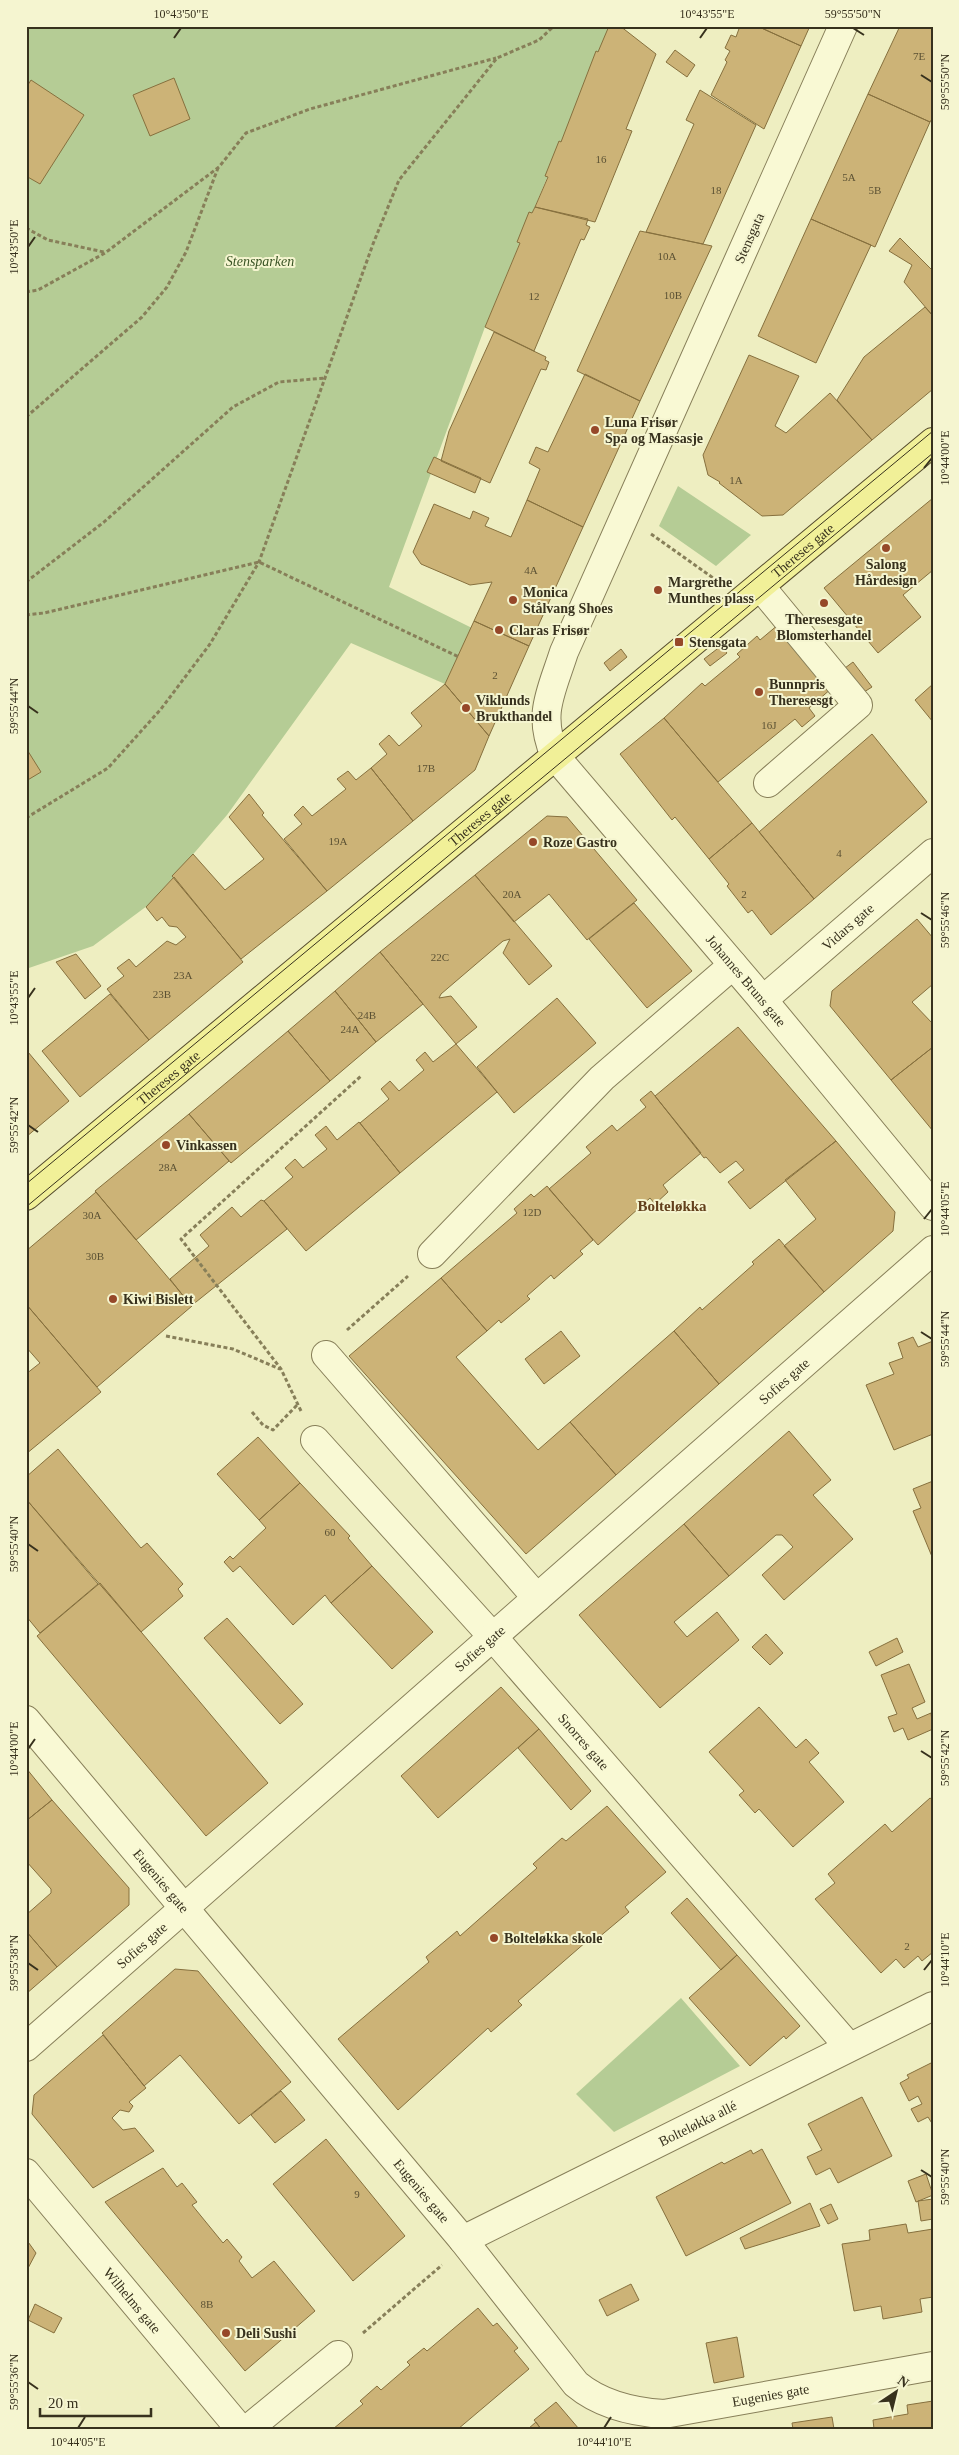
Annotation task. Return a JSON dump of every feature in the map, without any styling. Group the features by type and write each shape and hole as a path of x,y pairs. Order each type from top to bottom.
{"main road":[{"name":"Thereses gate","path":"26,1196 933,442"}],"street":[{"name":"Stensgata","path":"555,756 546,737 545,716 564,652 843,26"},
{"path":"760,586 858,705 768,783"},
{"name":"Johannes Bruns gate","path":"555,756 763,1000 933,1206"},
{"name":"Vidars gate","path":"763,1000 933,853"},
{"path":"432,1254 602,1078 733,965"},
{"name":"Sofies gate","path":"26,2047 933,1250"},
{"path":"326,1355 537,1598"},
{"name":"Snorres gate","path":"315,1440 492,1636 849,2047"},
{"name":"Eugenies gate","path":"26,1720 463,2240 576,2384 588,2394 640,2413 664,2414 933,2366"},
{"name":"Bolteløkka allé","path":"463,2240 933,2006"},
{"name":"Wilhelms gate","path":"26,2173 240,2429"},
{"path":"248,2429 338,2355"}],"path":[{"path":"26,292 38,290 105,253 218,167 246,132 310,109 497,58 540,40 554,26"},
{"path":"26,818 108,768 161,709 210,644 259,562 373,244 399,180 497,58"},
{"path":"26,417 142,316 167,287 186,252 218,167"},
{"path":"26,228 48,240 105,253"},
{"path":"26,582 104,522 233,407 279,382 325,378"},
{"path":"647,531 722,585"},
{"path":"26,615 54,611 259,562 459,656"},
{"path":"315,1440 281,1369 181,1240 361,1076"},
{"path":"326,1355 332,1344 411,1274"},
{"path":"166,1336 233,1349 281,1369"},
{"path":"252,1412 263,1425 273,1430 298,1404"},
{"path":"338,2355 446,2262"}],"green space":[{"name":"Stensparken","path":"26,26 610,26 485,327 389,587 472,628 445,684 351,643 227,815 151,903 93,946 26,969"},
{"path":"678,486 751,535 716,566 659,526"},
{"path":"681,1998 740,2066 614,2132 576,2094"}],"building":[{"path":"609,26 620,26 656,54 626,129 632,131 595,222 535,207 548,177 545,176 559,141 561,142 596,51 598,52"},
{"path":"740,26 757,26 801,46 764,129 711,95 727,62 725,60 730,51 725,48 731,35 736,37"},
{"path":"757,26 810,26 801,46"},
{"path":"900,26 933,26 933,117 930,122 868,94"},
{"path":"675,50 695,65 687,77 666,62"},
{"path":"174,78 190,119 150,136 133,95"},
{"path":"31,80 84,115 40,184 26,176 26,88"},
{"path":"700,90 756,125 703,244 646,232 694,124 686,120"},
{"path":"868,94 930,122 875,247 811,219"},
{"path":"535,207 588,219 586,225 590,227 584,240 581,239 534,351 485,327 520,243 517,242 529,212 532,213"},
{"path":"811,219 871,245 816,363 758,336"},
{"path":"640,231 712,246 640,401 577,371"},
{"path":"900,238 933,271 933,316 904,282 912,265 889,251"},
{"path":"925,307 933,316 933,389 872,440 837,400 864,357"},
{"path":"494,332 546,357 545,360 549,362 546,370 541,369 490,483 441,461 449,431"},
{"path":"749,355 799,376 775,426 786,433 830,393 872,440 783,515 762,516 720,482 708,475 703,455"},
{"path":"585,374 640,401 583,527 527,500 540,469 529,463 536,447 548,452"},
{"path":"434,457 481,478 475,493 427,472"},
{"path":"933,498 933,570 903,595 921,617 878,653 824,588"},
{"path":"527,500 583,527 529,646 474,621 492,582 470,585 421,564 413,552 434,504 470,519 473,511 489,518 485,526 511,537"},
{"path":"474,621 529,646 489,736 445,684"},
{"path":"779,624 832,688 809,708 815,716 802,727 795,719 718,782 664,718 702,683 705,686 740,657 737,654 757,636 760,640"},
{"path":"721,646 727,653 710,666 704,659"},
{"path":"621,649 627,657 610,671 604,663"},
{"path":"853,662 872,687 864,692 845,668"},
{"path":"445,684 489,736 475,770 413,821 371,768 387,754 379,744 389,735 399,746 422,726 411,713"},
{"path":"933,684 933,722 915,700"},
{"path":"664,718 752,823 709,859 675,817 672,820 620,754"},
{"path":"872,734 927,802 814,899 759,832"},
{"path":"26,748 41,772 26,781"},
{"path":"371,768 413,821 327,891 284,839 302,824 294,815 303,806 312,816 346,789 337,779 348,771 356,780"},
{"path":"249,794 264,813 262,815 327,891 241,959 172,876 193,854 225,890 264,859 229,817"},
{"path":"547,816 567,817 637,900 587,940 549,894 514,922 475,875"},
{"path":"752,823 814,899 771,935 752,910 748,913 727,886 729,884 709,859"},
{"path":"475,875 552,966 529,985 503,953 510,939 503,941 441,994 439,998 451,996 477,1027 456,1044 380,952"},
{"path":"174,877 243,962 149,1040 107,989 124,976 117,968 129,959 136,967 167,941 176,945 186,937 177,927 169,926 162,917 157,921 146,907"},
{"path":"634,903 692,971 647,1008 589,939"},
{"path":"917,919 933,938 933,984 912,1002 933,1024 933,1047 891,1080 830,1006 832,991"},
{"path":"380,952 423,1004 376,1042 335,991"},
{"path":"76,954 101,986 85,999 56,962"},
{"path":"335,991 376,1042 330,1081 288,1031"},
{"path":"110,994 149,1040 80,1097 42,1051"},
{"path":"557,998 596,1043 514,1113 477,1067"},
{"path":"738,1027 836,1141 750,1209 728,1182 744,1170 736,1161 720,1173 706,1157 704,1158 655,1096"},
{"path":"288,1031 330,1081 231,1163 189,1114"},
{"path":"456,1044 497,1092 400,1173 360,1123 389,1099 381,1089 390,1081 399,1091 424,1070 416,1060 425,1052 433,1062"},
{"path":"933,1047 933,1131 891,1080"},
{"path":"28,1052 69,1101 26,1137 26,1053"},
{"path":"651,1091 701,1153 663,1185 668,1192 655,1204 650,1198 598,1245 549,1189 591,1153 586,1147 612,1125 617,1131 646,1107 640,1100"},
{"path":"189,1114 229,1161 136,1240 95,1191"},
{"path":"359,1122 400,1173 306,1251 264,1201 293,1177 285,1168 295,1159 303,1168 327,1149 315,1135 326,1126 337,1140"},
{"path":"836,1141 895,1212 893,1231 824,1292 784,1246 816,1219 785,1180"},
{"path":"547,1186 593,1240 580,1251 583,1254 554,1279 551,1275 527,1296 530,1299 501,1323 499,1320 487,1331 441,1278 517,1213 514,1209 531,1194 534,1197"},
{"path":"96,1192 192,1306 97,1387 26,1304 26,1251"},
{"path":"261,1200 264,1201 287,1229 191,1306 170,1279 209,1246 200,1235 232,1207 241,1217"},
{"path":"779,1239 824,1292 719,1384 674,1331 700,1307 702,1310"},
{"path":"441,1278 487,1331 456,1357 538,1450 570,1422 616,1475 526,1554 349,1356"},
{"path":"26,1304 101,1392 26,1454 26,1374 40,1363 26,1347"},
{"path":"561,1331 580,1356 544,1384 525,1359"},
{"path":"674,1331 719,1384 616,1475 570,1422"},
{"path":"913,1337 918,1347 933,1341 933,1434 894,1450 866,1385 894,1374 889,1363 903,1358 898,1343"},
{"path":"789,1431 831,1480 813,1495 853,1539 784,1600 762,1575 793,1547 782,1535 776,1535 729,1576 684,1524"},
{"path":"258,1437 300,1483 259,1520 217,1474"},
{"path":"58,1449 141,1548 147,1543 183,1584 178,1589 183,1596 141,1632 26,1499 26,1477"},
{"path":"933,1481 933,1559 913,1511 921,1508 913,1489"},
{"path":"300,1483 350,1536 348,1538 372,1566 331,1603 325,1595 293,1625 240,1566 233,1572 224,1562 230,1556 233,1559 266,1528 259,1520"},
{"path":"26,1499 98,1584 40,1633 26,1616"},
{"path":"684,1524 729,1576 674,1622 687,1637 717,1612 739,1640 660,1708 579,1615"},
{"path":"372,1566 433,1632 392,1669 331,1603"},
{"path":"100,1583 268,1783 206,1836 37,1636"},
{"path":"227,1618 303,1704 280,1724 204,1638"},
{"path":"766,1634 783,1653 770,1665 752,1647"},
{"path":"897,1638 903,1652 876,1666 869,1652"},
{"path":"909,1664 925,1702 912,1708 917,1719 931,1713 933,1729 908,1740 903,1728 894,1732 888,1717 897,1714 881,1675"},
{"path":"501,1687 539,1729 438,1818 401,1776"},
{"path":"759,1707 796,1748 806,1739 819,1753 809,1762 844,1802 793,1847 759,1809 755,1813 739,1795 744,1791 709,1752"},
{"path":"539,1729 591,1791 571,1810 518,1748"},
{"path":"26,1768 52,1800 26,1821"},
{"path":"930,1798 933,1800 933,1952 922,1961 918,1956 904,1968 896,1959 881,1973 815,1899 835,1883 828,1874 885,1824 892,1832"},
{"path":"52,1800 129,1888 129,1905 57,1967 26,1931 26,1915 51,1893 51,1889 26,1861 26,1821"},
{"path":"607,1806 666,1872 625,1907 629,1912 598,1938 594,1935 518,2001 522,2005 491,2032 488,2028 398,2110 338,2039 429,1962 426,1957 457,1931 460,1936 537,1868 533,1864 562,1838 566,1841"},
{"path":"687,1898 737,1955 721,1970 671,1913"},
{"path":"26,1931 57,1967 26,1994"},
{"path":"737,1955 800,2026 786,2039 784,2036 750,2066 689,1998"},
{"path":"175,1969 198,1971 291,2082 239,2124 180,2055 144,2086 102,2033"},
{"path":"103,2035 146,2088 129,2102 133,2106 129,2112 120,2110 112,2118 123,2130 135,2128 154,2151 93,2188 32,2114 34,2095"},
{"path":"933,2062 933,2125 928,2117 918,2122 911,2109 922,2104 918,2096 909,2101 900,2083 909,2078 907,2075"},
{"path":"281,2091 305,2120 275,2143 251,2115"},
{"path":"862,2097 892,2156 838,2183 830,2168 816,2175 807,2157 822,2150 808,2124"},
{"path":"326,2139 405,2236 353,2281 273,2184"},
{"path":"762,2149 791,2203 686,2256 656,2197 722,2162 724,2164 751,2150 753,2154"},
{"path":"163,2168 177,2187 182,2183 197,2202 192,2205 223,2243 227,2239 242,2257 239,2261 252,2278 274,2261 315,2311 245,2371 105,2202"},
{"path":"926,2174 933,2195 916,2202 908,2181"},
{"path":"933,2199 933,2219 921,2221 918,2201"},
{"path":"810,2203 820,2226 745,2249 740,2238"},
{"path":"831,2204 838,2219 828,2224 820,2209"},
{"path":"906,2224 908,2233 933,2229 933,2297 920,2299 922,2312 883,2319 881,2306 854,2311 842,2244 870,2240 869,2230"},
{"path":"26,2239 36,2253 26,2272"},
{"path":"631,2284 639,2300 607,2316 599,2300"},
{"path":"35,2304 62,2318 54,2333 28,2320"},
{"path":"478,2308 493,2326 497,2323 518,2348 514,2351 529,2369 458,2429 333,2429 363,2404 360,2401 377,2386 381,2390 410,2365 407,2362 424,2348 427,2351"},
{"path":"737,2337 744,2377 714,2383 706,2343"},
{"path":"933,2401 933,2429 874,2429 873,2420 908,2414 907,2405"},
{"path":"556,2402 579,2429 541,2429 534,2420"},
{"path":"832,2417 834,2429 793,2429 792,2423"},
{"path":"536,2422 541,2429 528,2429"}],"tram line":[{"path":"26,1184 933,431"},
{"path":"26,1207 933,453"}],"place":[{"name":"Luna Frisør Spa og Massasje","path":"595,430"},
{"name":"Salong Hårdesign","path":"886,548"},
{"name":"Margrethe Munthes plass","path":"658,590"},
{"name":"Monica Stålvang Shoes","path":"513,600"},
{"name":"Theresesgate Blomsterhandel","path":"824,603"},
{"name":"Claras Frisør","path":"499,630"},
{"name":"Stensgata","path":"679,642"},
{"name":"Bunnpris Theresesgt","path":"759,692"},
{"name":"Viklunds Brukthandel","path":"466,708"},
{"name":"Roze Gastro","path":"533,842"},
{"name":"Vinkassen","path":"166,1145"},
{"name":"Kiwi Bislett","path":"113,1299"},
{"name":"Bolteløkka skole","path":"494,1938"},
{"name":"Deli Sushi","path":"226,2333"}],"district":[{"name":"Bolteløkka","path":"672,1206"}]}
